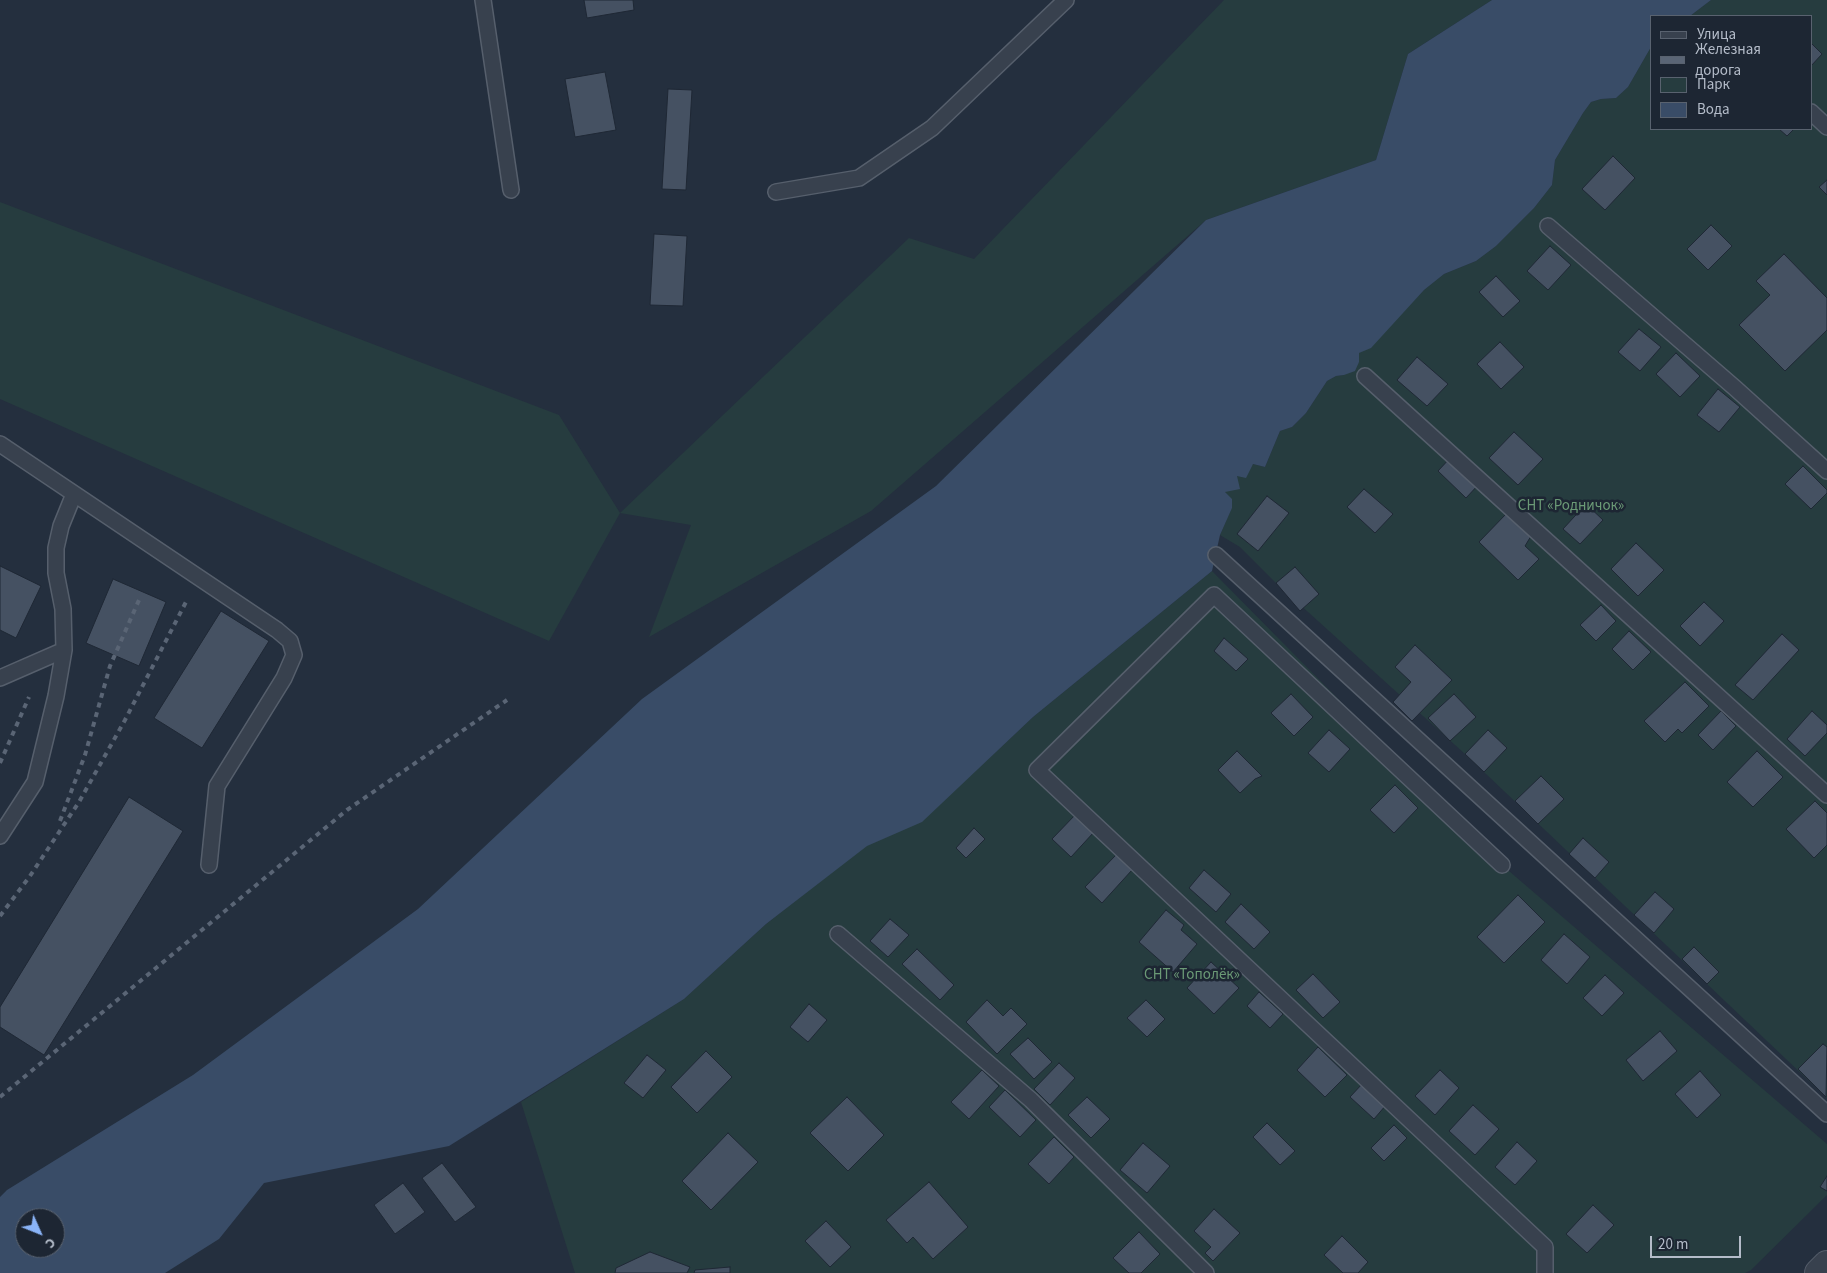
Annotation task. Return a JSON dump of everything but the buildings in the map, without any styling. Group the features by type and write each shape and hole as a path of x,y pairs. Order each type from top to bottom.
{"street":[{"path":"1820,1273 1827,1265"}],"lane":[{"path":"483,0 511,190"},
{"path":"776,192 859,178 932,128 1066,0"},
{"path":"1812,113 1827,128"},
{"path":"1548,226 1736,388 1827,471"},
{"path":"1365,376 1827,795"},
{"path":"0,444 277,630 290,641 294,655 284,678 217,786 209,865"},
{"path":"0,836 35,782 56,696 64,650 63,609 56,573 56,548 61,526 74,494"},
{"path":"1216,555 1827,1114"},
{"path":"1502,866 1214,595 1037,770 1545,1247 1545,1273"},
{"path":"0,678 64,650"},
{"path":"838,934 1031,1100 1206,1273"}],"green space":[{"path":"1224,0 1492,0 1408,54 1376,160 1206,220 871,511 649,637 691,525 620,513 909,238 974,259"},
{"name":"СНТ «Родничок»","path":"1711,0 1827,0 1827,1098 1465,754 1276,583 1240,547 1220,535 1232,507 1225,492 1236,476 1253,464 1265,467 1280,431 1292,427 1306,413 1327,381 1336,376 1344,375 1359,362 1359,353 1424,290 1444,274 1476,261 1496,246 1534,208 1552,185 1555,160 1591,102 1616,98 1628,87 1650,49 1650,130 1812,130 1812,15 1691,15"},
{"path":"0,202 559,415 620,513 549,641 0,399"},
{"name":"СНТ «Тополёк»","path":"1212,571 1502,865 1827,1144 1827,1195 1751,1270 1745,1273 575,1273 521,1102 684,999 766,924 867,845 922,821 1033,717"}],"water":[{"path":"1492,0 1711,0 1691,15 1650,15 1650,49 1628,87 1616,98 1591,102 1555,160 1552,185 1534,208 1496,246 1476,261 1444,274 1424,290 1371,348 1359,353 1359,362 1355,371 1336,376 1327,381 1306,413 1292,427 1280,431 1265,467 1253,464 1246,478 1237,476 1240,489 1225,492 1232,499 1232,508 1220,535 1212,571 1033,717 922,822 867,846 766,924 684,999 449,1146 264,1183 219,1239 165,1273 0,1273 0,1197 7,1190 193,1075 418,909 642,699 936,486 1206,220 1376,160 1408,54"}],"railway":[{"path":"60,821 85,755 110,666 139,600"},
{"path":"0,916 30,876 79,802 125,720 187,600"},
{"path":"0,763 29,697"},
{"path":"0,1097 347,810 507,700"}]}
